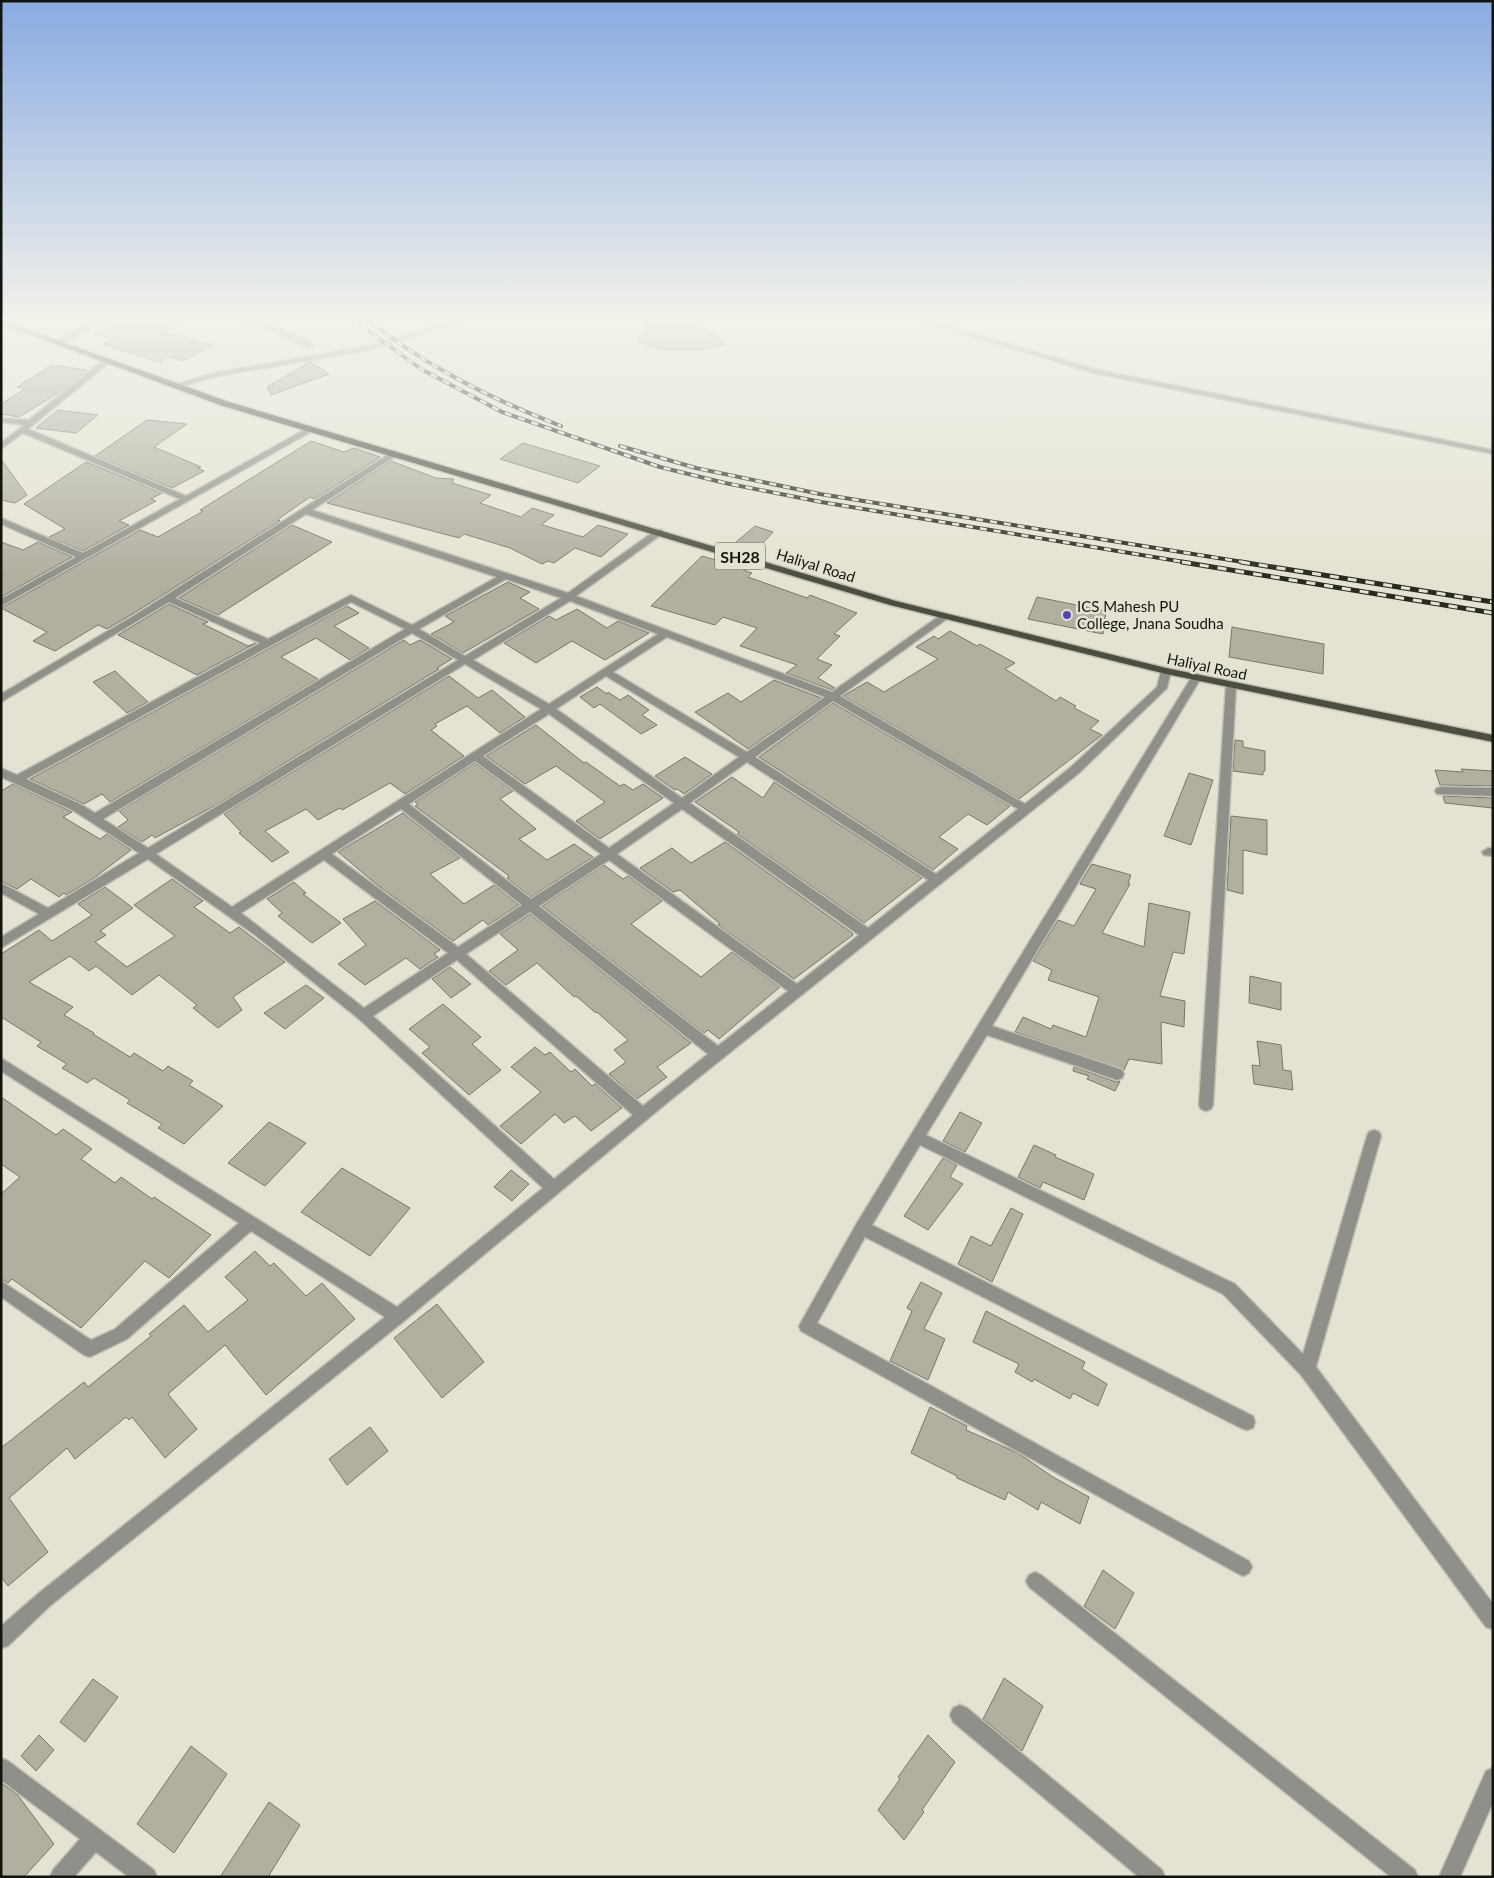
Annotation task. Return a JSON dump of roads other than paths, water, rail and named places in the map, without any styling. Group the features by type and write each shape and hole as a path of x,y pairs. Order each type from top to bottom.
{"main road":[{"name":"Haliyal Road","path":"225,404 893,603 1196,678 1493,739"}],"street":[{"path":"1,447 55,404"},
{"path":"1254,404 1493,452"},
{"path":"1,420 32,423"},
{"path":"22,430 187,499"},
{"path":"1,603 312,430"},
{"path":"1,699 168,598 395,454"},
{"path":"305,511 569,597 833,696 1026,809"},
{"path":"1,521 84,557"},
{"path":"1,942 569,597 659,532"},
{"path":"94,819 412,629 505,576"},
{"path":"168,598 268,643"},
{"path":"18,780 351,598 412,629 549,709 868,935"},
{"path":"364,1015 609,854 945,616"},
{"path":"232,913 665,634"},
{"path":"1,1639 45,1599 398,1316 718,1054 1075,770 1162,688 1166,671"},
{"path":"606,672 747,757 937,880"},
{"path":"1196,678 862,1228 807,1326 1243,1567"},
{"path":"1206,1104 1231,685"},
{"path":"475,756 798,991"},
{"path":"1,772 78,808 147,853 232,913 364,1015 553,1188"},
{"path":"1441,791 1493,792"},
{"path":"402,804 718,1054"},
{"path":"324,854 457,953 643,1115"},
{"path":"1,887 48,914"},
{"path":"983,1028 1117,1074"},
{"path":"1,1064 398,1316"},
{"path":"1307,1369 1374,1136"},
{"path":"917,1137 1229,1289 1307,1369 1493,1620"},
{"path":"1,1288 90,1349 121,1334 251,1222"},
{"path":"862,1228 1247,1422"},
{"path":"1036,1581 1408,1877"},
{"path":"960,1715 1155,1877"},
{"path":"1,1768 147,1877"},
{"path":"1450,1877 1493,1778"},
{"path":"60,1877 95,1838"}],"railway":[{"path":"486,404 502,412 660,467 725,483 821,502 1190,563"},
{"path":"507,404 561,426"},
{"path":"620,446 696,468 820,494 1249,563"},
{"path":"1182,562 1493,613"},
{"path":"1241,562 1493,602"}],"place":[{"name":"ICS Mahesh PU College, Jnana Soudha","path":"1067,615"}]}
